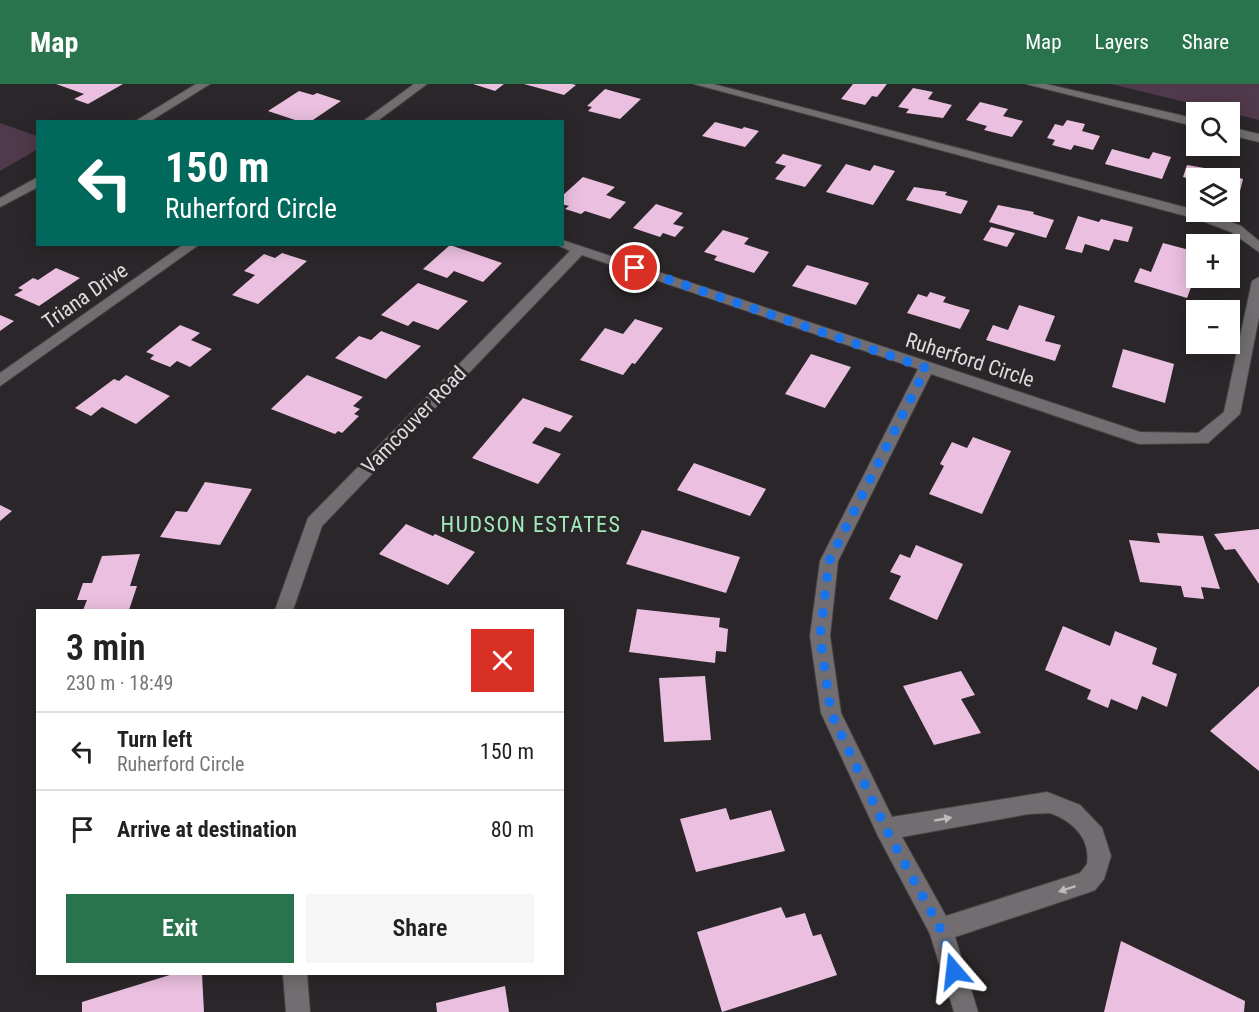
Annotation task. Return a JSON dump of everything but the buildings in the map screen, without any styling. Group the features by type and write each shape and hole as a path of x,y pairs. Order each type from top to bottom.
{"street":[{"path":"143,120 204,84"},
{"path":"371,120 421,84"},
{"path":"700,84 1202,216 1236,229 1259,248"},
{"path":"1032,84 1186,120"},
{"path":"1240,133 1259,138"},
{"path":"0,203 36,182"},
{"name":"Ruherford Circle","path":"564,245 1139,438 1202,439 1232,414 1259,281"},
{"name":"Triana Drive","path":"0,381 191,246"},
{"name":"Vamcouver Road","path":"284,609 314,523 579,250"},
{"path":"926,368 829,561 820,636 831,713 886,829 941,930 966,1012"},
{"path":"886,829 1050,802 1072,811 1089,827 1099,847 1098,867 1087,882 941,930"},
{"path":"294,975 298,1012"}],"shaded area":[{"path":"1111,84 1259,84 1259,120 1240,115 1240,102 1186,102"},
{"path":"0,123 36,136 36,150 0,171"}],"district":[{"name":"HUDSON ESTATES","path":"531,524"}],"route":[{"path":"635,268 926,368 829,561 820,636 831,713 886,829 941,930 954,971"}]}
